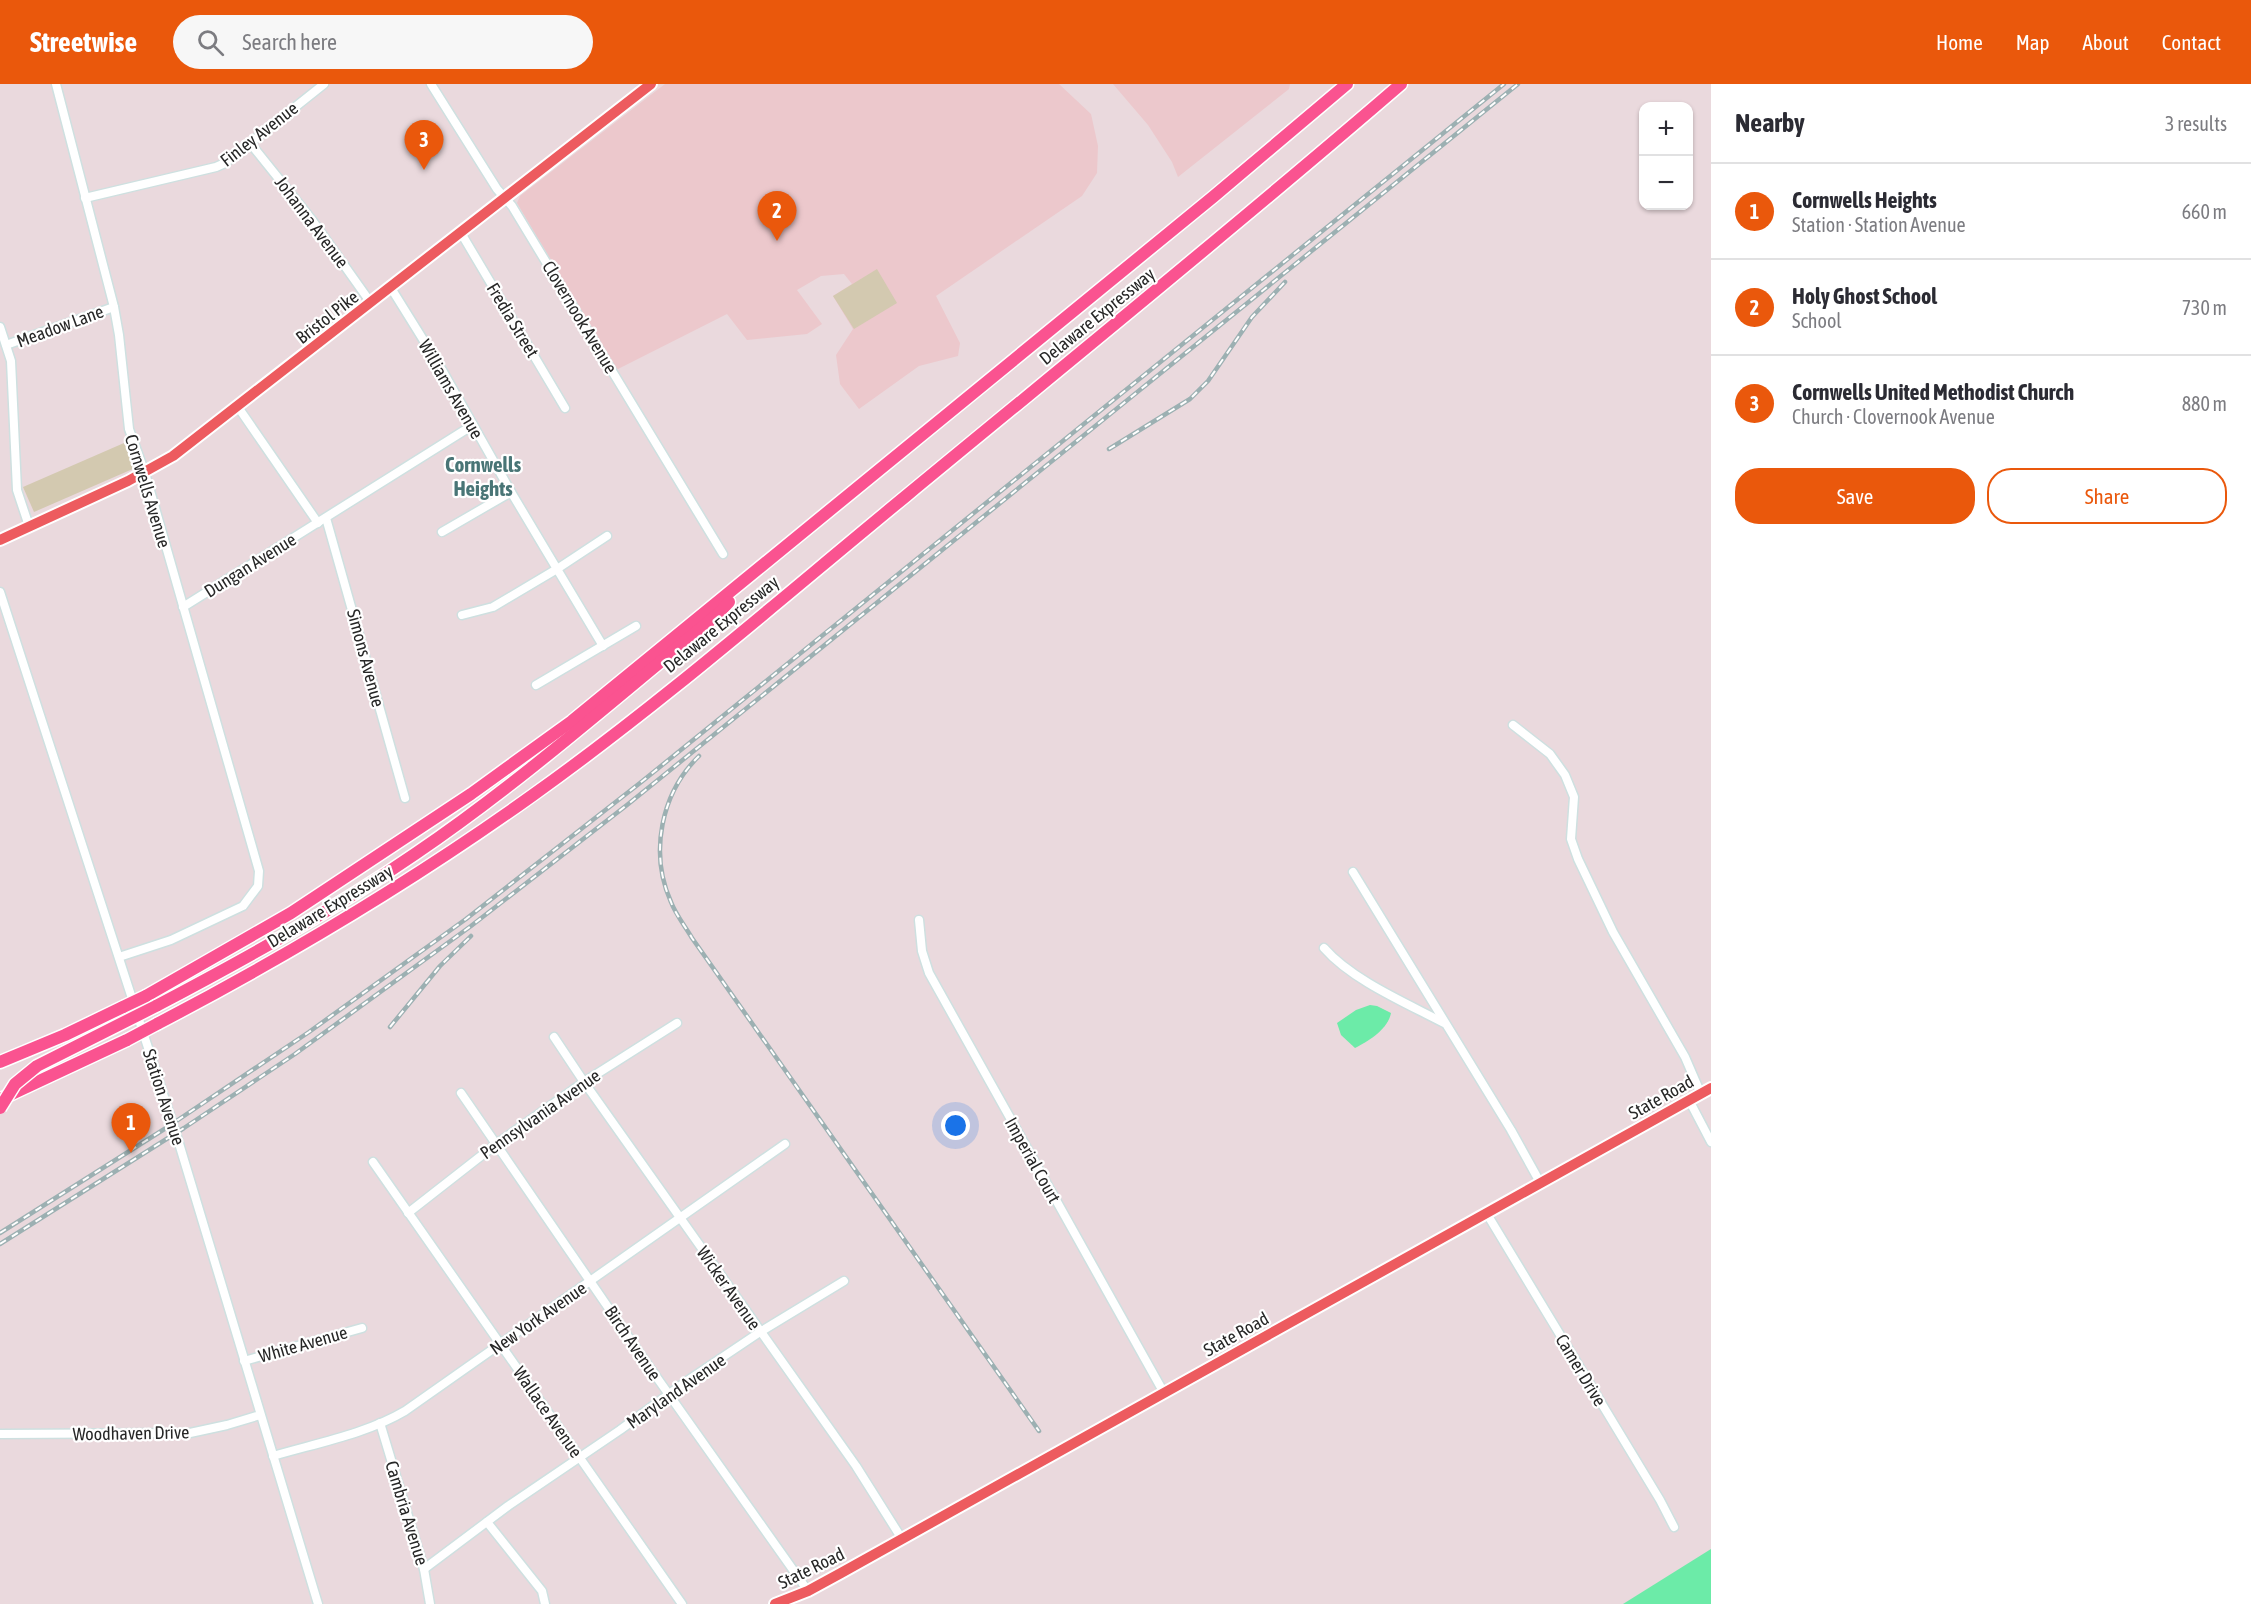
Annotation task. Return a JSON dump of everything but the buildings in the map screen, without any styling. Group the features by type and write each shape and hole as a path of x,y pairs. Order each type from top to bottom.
{"highway":[{"name":"Delaware Expressway","path":"0,1062 65,1035 146,996 291,914 480,788 588,708 756,572 1213,197 1347,84"},
{"name":"Delaware Expressway","path":"0,1099 127,1040 265,966 399,886 568,769 682,680 1208,248 1401,84"},
{"path":"0,1109 15,1084 37,1066 234,964 335,906 415,854 486,803 717,615 756,572"},
{"path":"0,1109 49,1077"}],"main road":[{"name":"Bristol Pike","path":"0,540 145,473 186,447 651,84"},
{"name":"State Road","path":"775,1604 808,1591 1706,1091"}],"street":[{"name":"Cornwells Avenue","path":"56,84 114,306 129,429 145,473 256,860 259,880 254,894 243,906 203,926 144,950 119,957"},
{"name":"Finley Avenue","path":"85,198 216,167 324,84"},
{"name":"Clovernook Avenue","path":"431,84 519,218 723,554"},
{"name":"Johanna Avenue","path":"250,143 312,220 371,303"},
{"name":"Fredia Street","path":"461,233 565,408"},
{"name":"Williams Avenue","path":"391,288 442,370 511,492 603,646"},
{"name":"Meadow Lane","path":"6,345 114,306"},
{"path":"0,327 10,361 18,490 29,526"},
{"name":"Simons Avenue","path":"238,407 322,520 405,798"},
{"name":"Dungan Avenue","path":"183,607 472,425"},
{"path":"442,532 511,492"},
{"path":"462,615 493,607 608,536"},
{"name":"Station Avenue","path":"0,592 178,1140 318,1604"},
{"path":"536,685 636,626"},
{"path":"1513,725 1550,754 1566,776 1574,797 1571,839 1578,859 1613,932 1706,1091"},
{"path":"1353,872 1511,1130 1541,1184"},
{"name":"Imperial Court","path":"919,920 922,951 929,973 1164,1393"},
{"path":"1323,948 1356,975 1445,1024"},
{"name":"Pennsylvania Avenue","path":"408,1213 495,1145 584,1082 677,1023"},
{"name":"Wicker Avenue","path":"554,1037 867,1483 902,1539"},
{"name":"Birch Avenue","path":"461,1094 808,1591"},
{"path":"1689,1100 1711,1142"},
{"name":"New York Avenue","path":"273,1456 380,1423 405,1411 785,1144"},
{"name":"Wallace Avenue","path":"373,1162 682,1604"},
{"name":"Camer Drive","path":"1487,1214 1654,1490 1674,1527"},
{"name":"Maryland Avenue","path":"424,1569 579,1457 760,1332 844,1281"},
{"name":"White Avenue","path":"244,1361 362,1328"},
{"name":"Woodhaven Drive","path":"0,1434 190,1433 260,1415"},
{"name":"Cambria Avenue","path":"380,1423 424,1569 429,1604"},
{"path":"487,1522 542,1590 544,1604"}],"shaded area":[{"path":"665,84 1059,84 1091,114 1098,146 1097,173 1082,196 936,296 960,343 958,356 919,366 859,409 840,384 836,355 853,329 833,296 852,284 844,274 821,276 797,290 822,324 807,334 747,340 727,314 616,370 517,203 520,196"},
{"path":"1113,84 1290,84 1289,89 1178,177 1172,162 1148,125"},
{"path":"877,269 897,303 854,329 833,296"},
{"path":"124,443 135,468 34,512 23,487"},
{"path":"1370,1005 1391,1013 1389,1019 1377,1034 1355,1048 1341,1035 1337,1023 1356,1010"},
{"path":"1711,1549 1711,1604 1623,1604"}],"railway":[{"path":"0,1233 166,1128 309,1032 466,919 640,783 1504,84"},
{"path":"0,1244 184,1128 295,1054 471,926 627,805 1518,84"},
{"path":"1109,449 1190,399 1208,381 1252,317 1285,282"},
{"path":"699,756 686,771 676,788 662,824 661,864 664,883 673,907 692,938 1039,1431"},
{"path":"390,1027 440,966 471,936"}],"place":[{"name":"Cornwells United Methodist Church","path":"424,170"},
{"name":"Holy Ghost School","path":"777,241"},
{"name":"Cornwells Heights","path":"131,1153"}],"district":[{"name":"Cornwells Heights","path":"483,476"}]}
